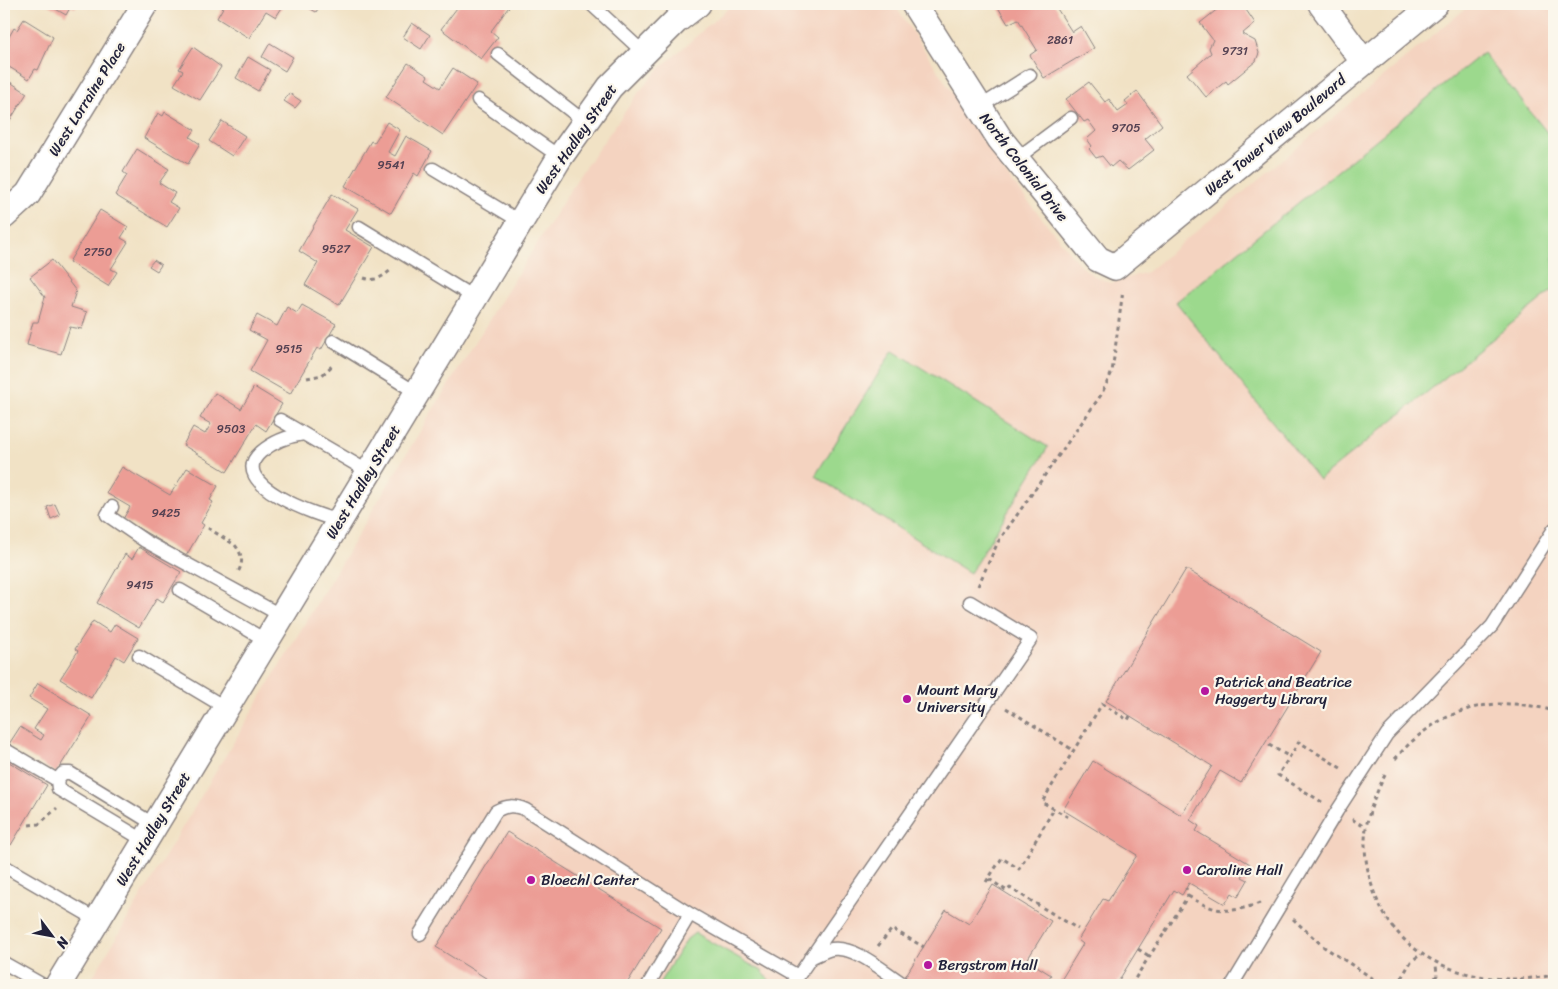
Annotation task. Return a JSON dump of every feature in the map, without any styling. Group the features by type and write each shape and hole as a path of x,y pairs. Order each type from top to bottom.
{"street":[{"name":"West Lorraine Place","path":"4,216 28,194 146,4"},
{"name":"West Hadley Street","path":"58,985 560,157 610,87 676,21 698,4"},
{"name":"North Colonial Drive","path":"914,4 978,108 1016,159 1098,259 1116,267"},
{"path":"1321,4 1363,62"},
{"name":"West Tower View Boulevard","path":"1116,267 1435,4"}],"lane":[{"path":"591,4 644,53"},
{"path":"498,54 585,122"},
{"path":"978,108 1030,75"},
{"path":"478,100 560,157"},
{"path":"1016,159 1072,118"},
{"path":"433,169 520,222"},
{"path":"360,227 474,298"},
{"path":"333,341 417,393"},
{"path":"280,420 369,472"},
{"path":"304,434 292,435 268,447 253,464 254,474 258,482 293,506 319,516 340,521"},
{"path":"112,507 108,515 145,541 282,616"},
{"path":"1232,985 1337,811 1388,734 1492,626 1554,529"},
{"path":"180,590 267,640"},
{"path":"420,934 496,811 505,806 516,806 526,810 795,981 1031,639 970,602"},
{"path":"139,656 226,708"},
{"path":"4,750 56,780"},
{"path":"56,780 63,773 70,773 150,833"},
{"path":"56,780 58,788 78,801 150,833"},
{"path":"4,866 97,920"},
{"path":"648,985 690,914"},
{"path":"810,958 832,949 846,951 862,958 902,983"},
{"path":"4,963 43,985"}],"path":[{"path":"364,278 371,280 379,278 394,267 403,254"},
{"path":"970,602 998,542 1101,395 1112,372 1124,282 1116,267"},
{"path":"307,378 322,375 328,371 345,348"},
{"path":"208,528 235,545 241,555 241,567 229,588"},
{"path":"991,698 1073,750"},
{"path":"1390,766 1420,733 1434,723 1467,708 1512,703 1554,711"},
{"path":"1068,818 1042,802 1073,750 1102,704 1128,720 1130,716"},
{"path":"1325,804 1278,775 1299,742 1345,771 1340,779"},
{"path":"1269,745 1290,757"},
{"path":"1385,774 1377,790 1366,828 1367,865 1377,900 1385,916 1408,944 1436,965 1469,979 1486,982 1522,983 1554,975"},
{"path":"29,825 39,824 58,807 78,801"},
{"path":"1054,809 1019,869 1002,858 988,881 1007,891 1010,888 1078,930"},
{"path":"1186,888 1188,896 1206,907 1223,911 1239,910 1270,899 1281,906 1302,929 1324,947 1383,985"},
{"path":"1131,985 1188,896"},
{"path":"862,958 883,942 892,929 924,947"},
{"path":"1138,949 1149,956"},
{"path":"1397,985 1412,960 1421,955"},
{"path":"1431,985 1437,975 1436,965"}],"shaded area":[{"name":"Mount Mary University","path":"733,4 894,4 1005,173 1079,264 1092,275 1111,283 1147,272 1471,4 1554,4 1554,985 88,985 431,413 581,173 639,92 658,70"}],"green space":[{"path":"1483,53 1554,141 1554,289 1319,480 1176,302"},
{"path":"893,350 1048,447 970,573 815,476"},
{"path":"695,933 762,971 773,985 658,985 687,939"}],"building":[{"path":"47,4 77,4 75,8 71,6 66,15"},
{"path":"225,4 280,4 283,6 276,17 266,11 249,38 217,18"},
{"path":"302,4 321,4 316,12"},
{"path":"460,4 511,4 491,31 498,37 481,59 441,29"},
{"path":"996,4 1054,4 1072,32 1081,26 1094,48 1044,78 1030,55 1037,50 1018,19 1008,24"},
{"path":"1224,4 1234,4 1236,7 1242,4 1255,23 1242,34 1255,41 1259,53 1256,61 1228,84 1226,81 1206,97 1187,74 1211,53 1209,48 1213,40 1200,23"},
{"path":"24,19 53,37 38,70 35,69 29,79 4,64 4,52 9,44 6,42 14,28 17,30"},
{"path":"412,23 430,35 421,49 403,37"},
{"path":"270,43 293,57 285,71 262,57"},
{"path":"193,47 221,67 200,100 174,85 183,71 179,69"},
{"path":"248,57 270,70 258,91 236,78"},
{"path":"408,63 428,76 426,79 440,88 453,68 477,84 443,135 386,97"},
{"path":"4,78 27,93 4,130"},
{"path":"1089,82 1105,102 1109,99 1118,112 1128,105 1125,101 1137,91 1162,125 1145,139 1154,150 1128,170 1118,161 1111,167 1102,156 1096,158 1089,149 1092,146 1087,139 1096,131 1088,120 1084,122 1066,99"},
{"path":"289,93 301,101 295,108 284,101"},
{"path":"165,112 195,130 190,137 200,144 188,164 144,138 158,113 163,116"},
{"path":"222,121 245,136 232,156 209,141"},
{"path":"387,122 400,130 388,152 395,156 406,136 432,151 418,176 414,173 391,213 345,186 371,141 374,143"},
{"path":"137,149 169,169 159,183 175,193 169,202 179,208 167,227 115,195 127,175 123,172"},
{"path":"332,194 358,209 345,230 374,247 339,305 305,285 318,263 299,251"},
{"path":"100,210 128,227 121,238 128,242 111,269 117,272 108,286 69,262"},
{"path":"52,260 76,291 71,307 87,312 82,329 70,327 61,354 27,345 33,322 38,322 45,297 30,277"},
{"path":"154,260 161,265 157,271 149,266"},
{"path":"302,305 336,324 321,350 317,348 290,394 250,371 267,340 249,330 257,315 277,326 287,307 297,313"},
{"path":"254,387 282,404 266,431 256,424 227,472 183,445 193,427 205,434 211,424 200,418 215,393 241,409"},
{"path":"122,467 170,495 187,468 218,486 210,500 213,502 201,523 204,525 186,556 123,519 130,507 106,493"},
{"path":"55,504 60,515 51,519 47,507"},
{"path":"139,547 181,572 163,602 157,598 139,628 97,603 125,554 132,559"},
{"path":"1186,569 1321,652 1241,783 1220,771 1190,820 1199,826 1196,831 1250,864 1242,877 1248,880 1238,897 1232,893 1225,904 1189,883 1182,895 1174,890 1116,985 1058,985 1083,944 1078,940 1103,899 1108,901 1137,855 1063,810 1093,761 1181,815 1212,766 1106,701"},
{"path":"93,621 110,632 115,624 138,638 124,661 116,656 91,698 60,679 78,651 75,649"},
{"path":"38,683 92,716 56,773 9,744 20,727 41,740 44,735 34,729 47,709 29,698"},
{"path":"4,759 47,785 11,845 4,840"},
{"name":"Bloechl Center","path":"507,832 661,928 626,985 497,985 436,947"},
{"path":"993,885 1051,921 1027,960 1051,975 1044,985 900,985 946,910 969,924"}],"place":[{"name":"Patrick and Beatrice Haggerty Library","path":"1205,691"},
{"name":"Mount Mary University","path":"907,699"},
{"name":"Caroline Hall","path":"1187,870"},
{"name":"Bloechl Center","path":"531,880"},
{"name":"Bergstrom Hall","path":"928,965"}]}
